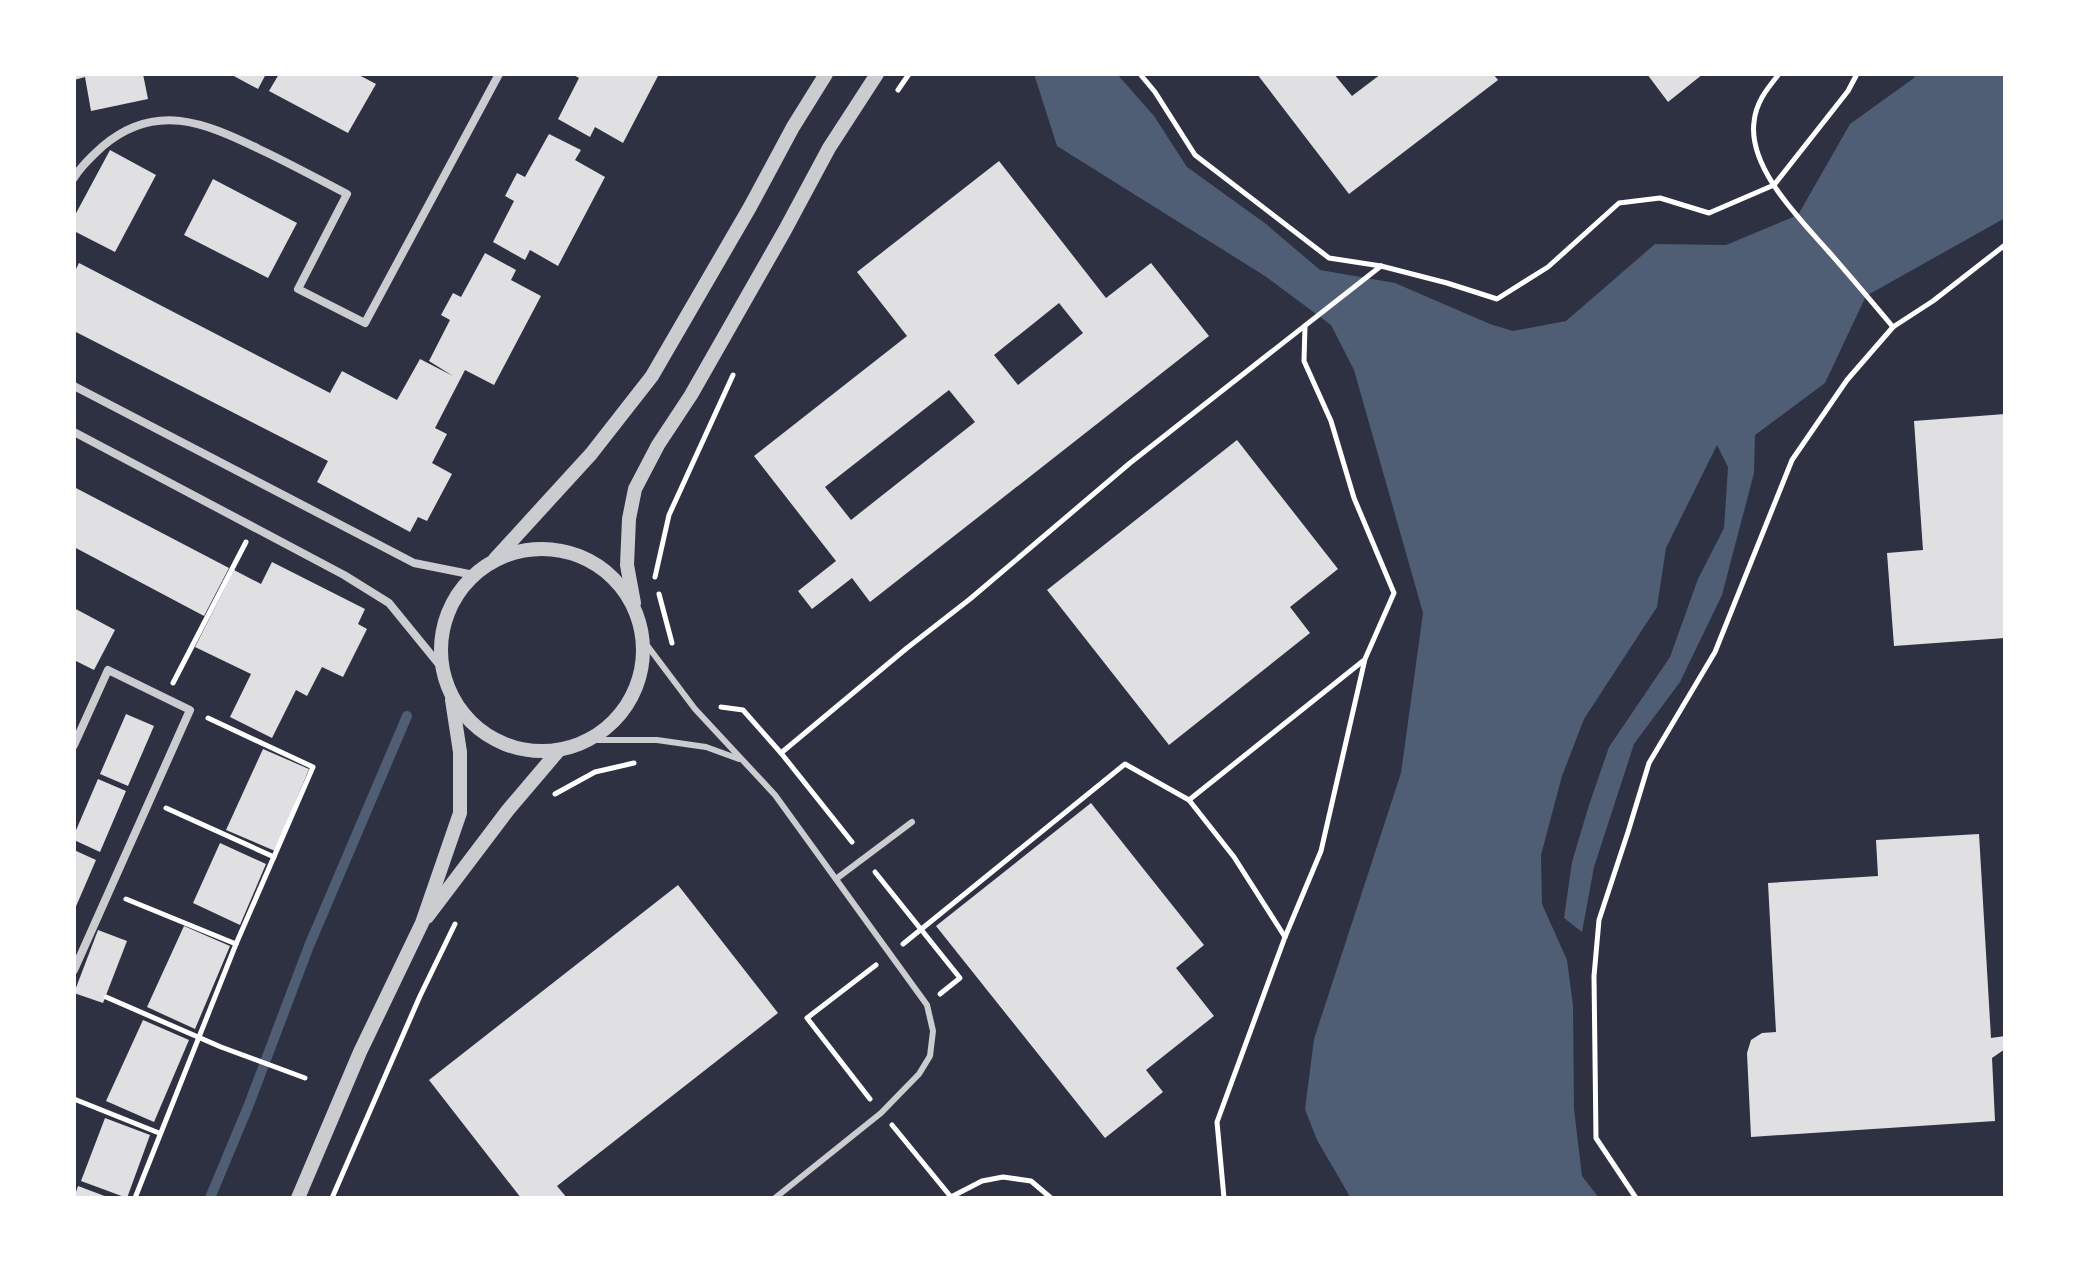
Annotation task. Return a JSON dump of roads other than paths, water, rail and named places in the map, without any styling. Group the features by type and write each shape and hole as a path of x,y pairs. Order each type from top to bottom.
{"street":[{"path":"76,174 120,132 147,122 175,119 223,131 347,194 298,289 365,323 499,74"},
{"path":"298,1198 360,1052 422,923 460,813 460,752 452,697 442,668 442,641 447,617 457,594 474,575 492,562 591,454 652,376 826,74"},
{"path":"452,697 476,727 499,742 524,750 559,750 588,740 613,723 634,692 643,661 643,640 627,565 629,519 635,489 829,148 877,74"},
{"path":"74,160 76,174"},
{"path":"74,386 414,563 474,575"},
{"path":"74,432 344,575 389,603 442,668"},
{"path":"492,562 517,553 542,550 565,552 586,559 618,584 637,619"},
{"path":"74,745 108,670 190,710 77,956 74,970"},
{"path":"422,923 508,810 559,750"}],"lane":[{"path":"643,640 695,709 775,795 927,1005 933,1031 930,1056 919,1074 881,1113 775,1198"},
{"path":"588,740 657,740 706,747 742,760"},
{"path":"836,879 912,822"}],"water":[{"path":"1034,74 1117,74 1154,116 1187,167 1266,224 1320,270 1395,283 1513,331 1566,321 1655,244 1726,245 1798,215 1850,124 1914,78 1915,74 2005,74 2005,218 1866,296 1825,383 1755,435 1754,473 1722,595 1680,682 1634,744 1594,867 1582,932 1564,918 1572,862 1609,747 1670,657 1698,579 1724,528 1728,467 1717,445 1666,548 1657,607 1584,719 1562,776 1541,855 1542,904 1567,960 1573,1005 1574,1109 1582,1176 1599,1198 1348,1198 1317,1140 1305,1109 1314,1039 1401,773 1423,613 1354,370 1331,325 1265,276 1057,146"}],"waterway":[{"path":"210,1198 309,946 407,716"}]}
